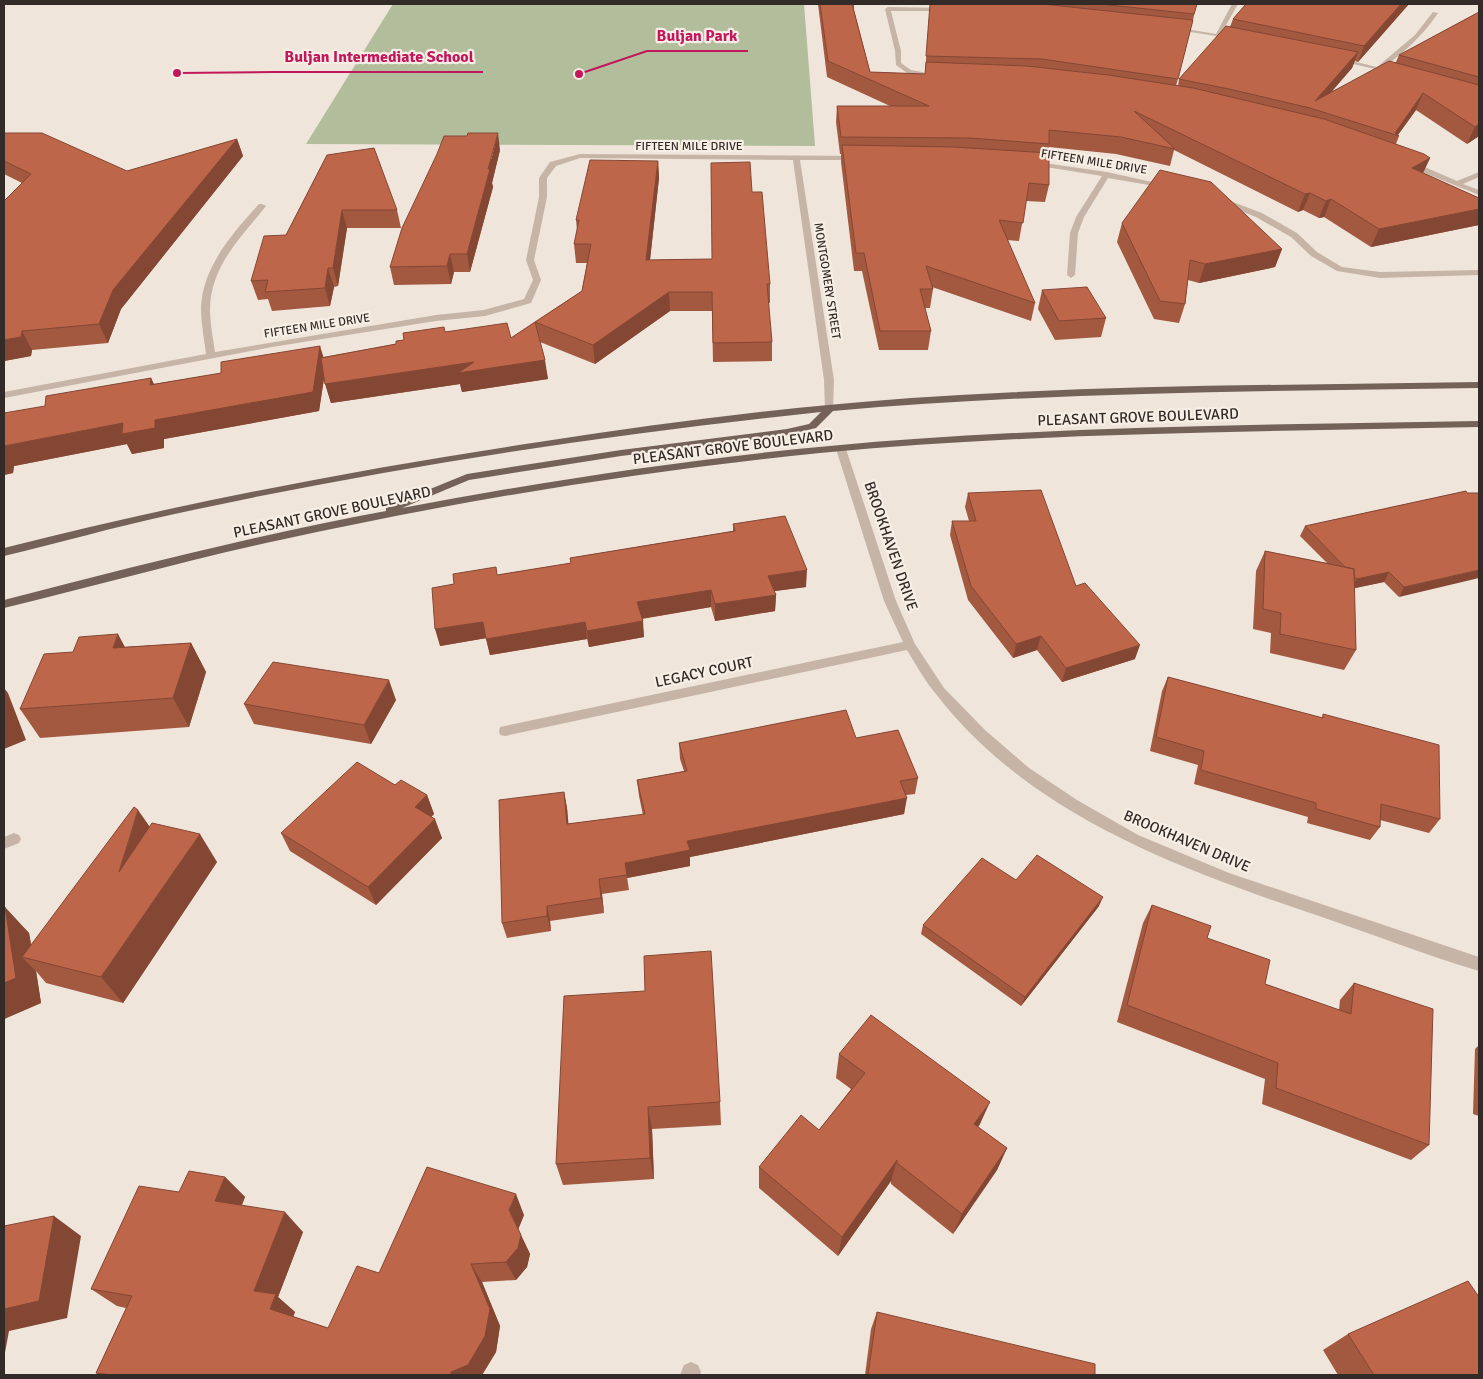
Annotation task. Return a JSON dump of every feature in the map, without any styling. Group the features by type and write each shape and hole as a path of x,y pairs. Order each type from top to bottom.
{"main road":[{"name":"PLEASANT GROVE BOULEVARD","path":"4,552 168,512 425,462 681,424 830,408 1102,392 1479,386"},
{"path":"366,518 467,477 621,453 787,432 812,426 830,408"},
{"name":"PLEASANT GROVE BOULEVARD","path":"4,604 174,561 366,518 574,482 726,461 976,438 1130,431 1479,424"}],"street":[{"path":"1218,35 1234,9 1235,4"},
{"path":"942,76 909,72 898,64 898,51 887,6 952,10"},
{"path":"1378,69 1414,42 1427,28 1435,13"},
{"path":"1165,27 1244,40"},
{"path":"1330,58 1395,74"},
{"name":"FIFTEEN MILE DRIVE","path":"4,395 211,355 436,318 484,314 528,302 537,280 530,260 543,197 543,178 553,164 580,156 864,158"},
{"name":"MONTGOMERY STREET","path":"796,158 829,380 830,408"},
{"path":"1402,161 1479,193"},
{"name":"FIFTEEN MILE DRIVE","path":"1023,162 1107,174 1178,189"},
{"path":"1071,275 1074,233 1080,217 1107,174"},
{"path":"1458,183 1479,174"},
{"path":"1209,197 1266,219 1294,234 1314,254 1340,269 1380,275 1479,273"},
{"path":"211,355 206,302 210,282 219,260 233,239 262,206"},
{"name":"BROOKHAVEN DRIVE","path":"841,449 890,601 910,645 940,691 980,734 1024,772 1133,839 1225,878 1479,964"},
{"name":"LEGACY COURT","path":"505,730 910,645"}],"green space":[{"path":"393,4 804,4 815,146 306,144"}],"building":[{"path":"820,4 852,4 870,72 925,74 926,62 1027,66 1108,75 1193,88 1324,119 1424,154 1430,158 1412,168 1479,198 1479,209 1379,229 1331,199 1326,201 1310,193 1305,194 1134,111 1175,149 1121,137 1049,130 1049,144 970,138 841,137 837,106 929,106 828,61"},
{"path":"930,4 1042,4 1193,20 1178,79 1042,59 926,56"},
{"path":"1100,4 1197,4 1194,14"},
{"path":"1246,4 1401,4 1364,46 1233,19"},
{"path":"1479,12 1479,77 1399,55"},
{"path":"1226,26 1358,52 1315,101 1389,61 1479,85 1479,124 1475,127 1423,93 1395,133 1399,136 1310,108 1179,79"},
{"path":"4,133 42,133 127,171 237,139 113,290 99,324 22,331 21,337 4,340 4,201 31,174 4,161"},
{"path":"468,133 498,133 467,254 450,254 447,266 390,267 402,228 444,136 467,136"},
{"path":"842,145 954,147 1049,153 1049,185 1029,183 1023,223 999,220 1035,303 926,266 933,289 920,289 931,331 880,331 864,253 856,253"},
{"path":"374,148 397,210 342,210 333,268 328,268 325,288 265,292 268,280 251,281 264,236 286,235 327,155"},
{"path":"590,160 658,161 646,260 712,259 711,163 750,162 752,192 762,192 770,284 767,284 772,342 713,343 712,292 669,292 593,345 535,322 582,291 591,244 574,244 579,220 576,220"},
{"path":"1160,170 1211,182 1282,249 1205,264 1190,260 1185,304 1160,301 1122,223"},
{"path":"1087,287 1106,318 1059,321 1042,290"},
{"path":"535,322 545,360 458,373 474,362 325,384 321,358 396,344 396,341 404,340 403,333 444,327 445,332 507,323 511,338"},
{"path":"320,346 313,392 155,420 155,428 122,434 123,423 4,446 4,413 45,406 46,396 151,378 150,385 221,373 221,362"},
{"path":"1041,490 1076,586 1085,583 1140,645 1066,668 1041,636 1016,644 971,586 952,521 976,521 968,493"},
{"path":"1466,491 1467,493 1479,493 1479,570 1404,587 1389,572 1357,579 1354,576 1354,569 1345,567 1305,526"},
{"path":"785,516 807,570 768,576 776,595 715,604 711,590 637,602 643,621 587,631 585,622 486,639 483,622 435,629 432,588 454,584 453,574 496,567 497,575 571,563 570,558 735,531 733,524"},
{"path":"1265,551 1354,569 1356,650 1280,634 1281,613 1263,609"},
{"path":"118,634 113,648 191,643 173,698 20,709 44,654 73,652 79,637"},
{"path":"273,662 389,680 364,725 244,704"},
{"path":"1168,677 1323,718 1323,714 1439,745 1440,819 1381,804 1380,827 1316,809 1316,803 1201,770 1204,751 1156,737"},
{"path":"846,710 856,738 898,730 918,778 900,781 907,798 687,841 690,850 625,863 627,875 599,879 601,898 547,906 547,916 502,923 499,800 564,792 567,824 645,814 637,780 687,771 679,743"},
{"path":"357,762 395,785 401,780 427,795 415,807 435,819 368,887 281,833"},
{"path":"134,807 138,810 119,872 152,823 200,834 101,977 22,957"},
{"path":"1037,855 1103,897 1025,997 923,925 982,858 1016,880"},
{"path":"1152,905 1211,926 1207,938 1270,960 1265,984 1351,1014 1354,983 1433,1009 1429,1145 1276,1088 1278,1063 1127,1005"},
{"path":"4,908 16,978 4,983"},
{"path":"711,951 720,1102 648,1107 650,1158 556,1164 564,996 645,991 644,956"},
{"path":"871,1015 990,1102 974,1124 1007,1148 962,1214 897,1163 897,1160 842,1237 759,1167 801,1115 819,1130 865,1073 839,1054"},
{"path":"427,1167 516,1194 509,1210 521,1235 518,1248 506,1262 471,1264 490,1309 485,1336 468,1365 451,1372 451,1375 112,1375 96,1373 132,1296 91,1289 139,1186 179,1192 189,1171 225,1177 215,1201 285,1212 254,1291 276,1294 270,1309 328,1328 357,1266 379,1273"},
{"path":"54,1216 39,1301 4,1309 4,1226"},
{"path":"1468,1281 1479,1297 1479,1375 1374,1375 1348,1334"},
{"path":"877,1312 1095,1364 1095,1375 868,1375"}],"place":[{"name":"Buljan Intermediate School","path":"177,73"},
{"name":"Buljan Park","path":"579,74"}]}
